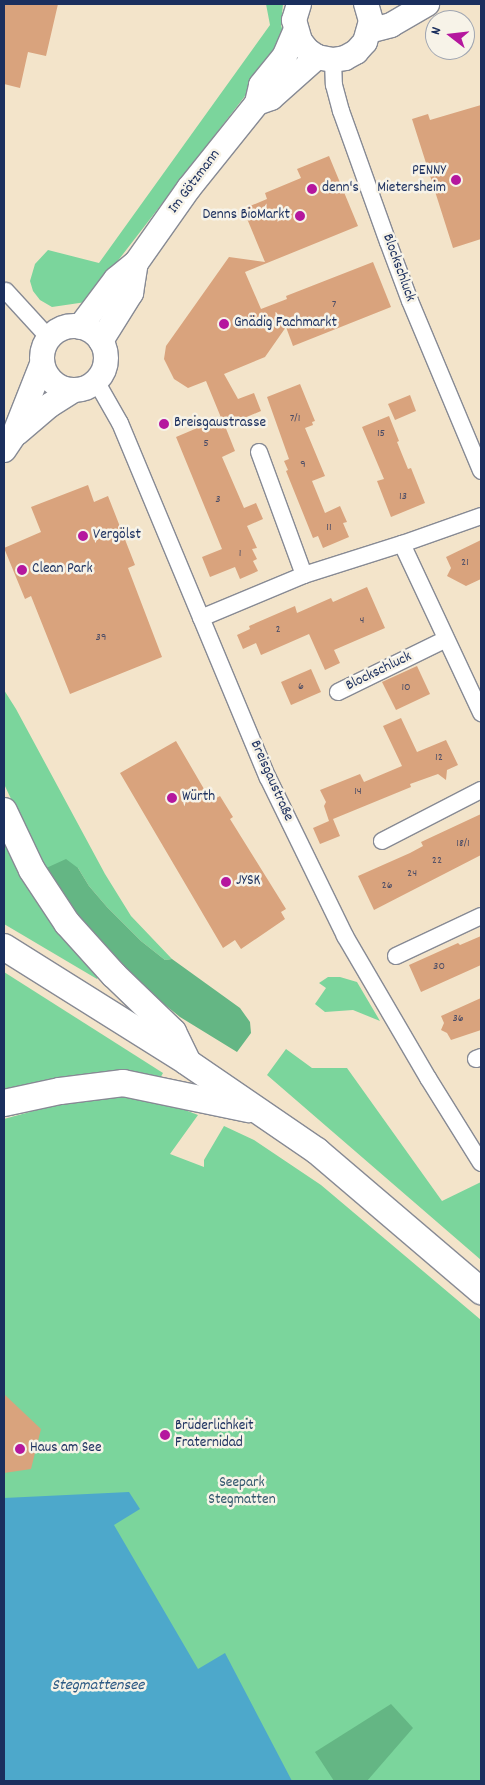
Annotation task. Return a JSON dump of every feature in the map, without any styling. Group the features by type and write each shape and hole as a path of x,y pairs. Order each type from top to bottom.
{"main road":[{"path":"4,811 32,870 67,923 114,974 173,1032 192,1065"},
{"path":"4,947 192,1065 317,1151 481,1291"},
{"path":"4,1103 60,1091 123,1083 264,1114"}],"street":[{"name":"Im Götzmann","path":"80,327 116,279 136,263 189,188 257,103 261,85 285,56 295,31 294,20 299,4"},
{"path":"366,4 370,11 370,31 391,25 411,15 424,4"},
{"path":"295,31 303,46 325,58"},
{"name":"Im Götzmann","path":"257,103 271,98 325,58 345,58 356,52 365,42 370,31"},
{"name":"Blockschluck","path":"325,58 341,111 410,301 481,471"},
{"name":"Im Götzmann","path":"101,341 131,293 136,263"},
{"path":"6,291 49,338"},
{"path":"9,442 42,364 44,346 49,338 63,328 80,327 88,330 101,341 105,362 102,372 96,381 82,389 74,390 57,385 45,372 42,364"},
{"name":"Breisgaustraße","path":"96,381 120,423 268,778 345,936 428,1078 481,1163"},
{"path":"9,442 50,405 74,390"},
{"path":"259,452 304,575"},
{"path":"201,618 304,575 402,544 481,516"},
{"path":"402,544 446,639 480,705"},
{"name":"Blockschluck","path":"338,692 446,639"},
{"path":"382,841 481,790"},
{"path":"396,956 481,916"}],"green space":[{"path":"266,4 283,4 281,25 286,43 86,302 52,307 40,300 33,291 30,281 35,264 48,250 99,263 270,25"},
{"path":"4,690 105,874 131,916 172,959 165,960 141,941 107,907 89,886 78,868 44,869 4,784"},
{"path":"4,834 100,974 97,979 4,924"},
{"path":"66,859 78,868 89,886 107,907 141,941 165,960 172,959 240,1008 250,1022 251,1033 237,1052 180,1017 122,970 89,934 44,869"},
{"path":"4,972 163,1073 159,1080 4,1095"},
{"path":"328,977 340,977 357,982 380,1021 353,1010 325,1012 315,1004 326,988 319,983"},
{"path":"286,1049 312,1068 347,1068 442,1201 481,1182 481,1260 267,1075"},
{"name":"Seepark Stegmatten","path":"109,1096 154,1098 198,1115 170,1154 204,1167 204,1160 224,1126 254,1140 321,1185 481,1320 481,1781 4,1781 4,1119 59,1104"},
{"path":"391,1704 413,1728 367,1781 334,1781 315,1752"}],"water":[{"name":"Stegmattensee","path":"129,1492 140,1509 114,1525 198,1669 225,1653 292,1781 4,1781 4,1498"}],"building":[{"path":"4,4 58,4 46,56 28,52 20,88 4,84"},
{"name":"PENNY Mietersheim","path":"481,105 481,239 453,248 412,119 428,114 430,120"},
{"path":"329,156 358,226 245,272 261,309 287,299 286,296 373,262 391,307 293,346 286,327 265,357 224,374 238,399 254,393 261,411 225,426 235,451 222,457 244,508 256,503 263,519 247,526 257,548 252,549 257,559 253,561 258,571 240,579 235,567 210,577 202,557 222,549 176,437 221,418 222,420 206,381 188,388 174,379 164,359 166,346 229,257 265,262 243,209 267,199 265,193 301,178 297,169"},
{"path":"300,384 315,421 312,422 313,425 305,428 325,476 312,481 325,513 340,506 347,522 343,523 349,537 323,548 318,536 313,538 286,471 288,470 284,461 289,459 267,397"},
{"path":"410,395 416,411 395,420 388,404"},
{"path":"389,416 408,469 411,468 425,503 391,517 377,481 384,479 362,427"},
{"path":"88,485 94,502 108,496 135,565 128,568 162,657 70,694 31,596 25,599 4,548 41,532 31,507"},
{"path":"481,540 481,579 466,586 447,576 451,568 446,557"},
{"path":"367,587 385,628 334,650 340,663 325,670 309,634 261,655 256,643 243,649 237,635 250,629 249,626 295,606 297,613 331,598 333,602"},
{"path":"417,666 430,694 396,710 382,682"},
{"path":"311,669 321,692 291,705 281,682"},
{"path":"401,718 417,752 446,740 458,765 447,770 446,780 438,774 410,784 411,787 333,819 340,836 320,844 313,828 329,821 324,806 326,802 320,790 360,774 364,782 402,766 383,726"},
{"path":"176,741 211,801 220,796 233,817 230,819 286,909 281,912 285,919 241,949 235,940 223,948 120,773"},
{"path":"481,814 481,855 374,910 358,876 410,853 423,846 421,842"},
{"path":"481,936 481,965 421,992 409,965 458,943 460,945"},
{"path":"481,998 481,1030 451,1040 447,1033 441,1030 444,1023 441,1016"},
{"name":"Haus am See","path":"4,1394 41,1429 31,1469 4,1473"}],"place":[{"name":"PENNY Mietersheim","path":"456,180"},
{"name":"denn's","path":"312,189"},
{"name":"Denns BioMarkt","path":"300,216"},
{"name":"Gnädig Fachmarkt","path":"224,324"},
{"name":"Breisgaustrasse","path":"164,424"},
{"name":"Vergölst","path":"83,536"},
{"name":"Clean Park","path":"22,570"},
{"name":"Würth","path":"172,798"},
{"name":"JYSK","path":"226,882"},
{"name":"Brüderlichkeit Fraternidad","path":"165,1435"},
{"name":"Haus am See","path":"20,1449"}]}
